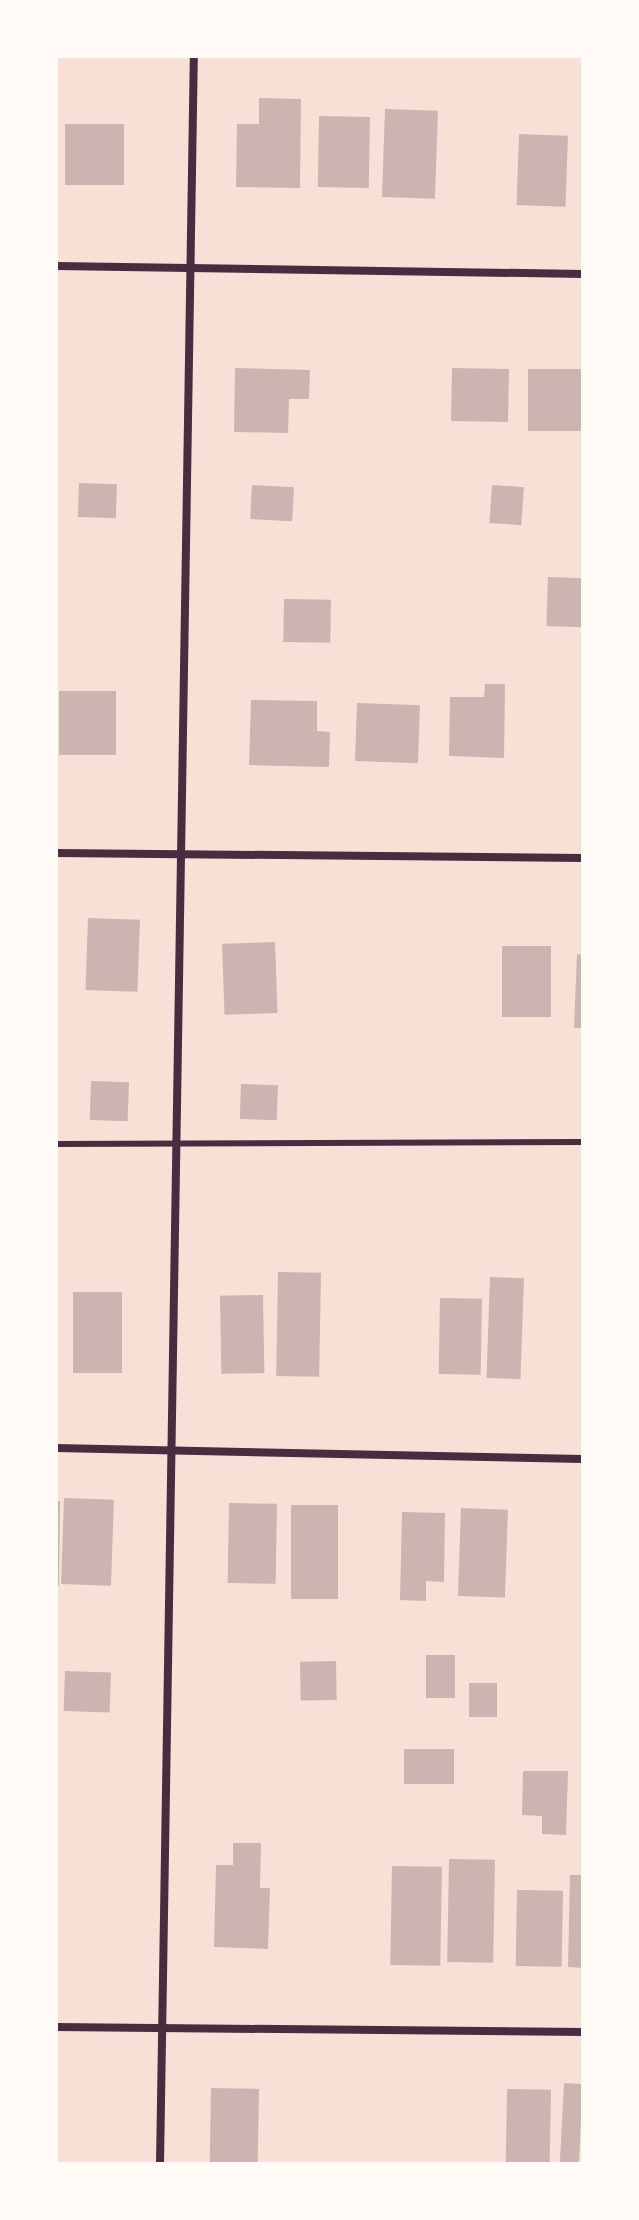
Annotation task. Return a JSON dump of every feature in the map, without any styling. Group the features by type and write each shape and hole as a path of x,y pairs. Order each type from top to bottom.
{"street":[{"path":"160,2164 194,56"},
{"path":"56,266 583,274"},
{"path":"56,853 583,858"},
{"path":"56,1448 583,1459"},
{"path":"56,2027 583,2032"}],"lane":[{"path":"56,1144 583,1142"}],"building":[{"path":"259,98 301,99 300,188 236,187 237,124 259,124"},
{"path":"385,109 438,111 435,199 382,197"},
{"path":"319,116 370,117 369,188 318,187"},
{"path":"65,124 124,124 124,185 65,185"},
{"path":"519,134 568,136 565,207 517,205"},
{"path":"235,368 310,370 309,399 289,399 288,433 234,432"},
{"path":"452,368 509,369 508,422 451,421"},
{"path":"528,369 583,369 583,431 528,431"},
{"path":"79,483 117,484 116,518 78,517"},
{"path":"252,485 294,487 292,521 250,519"},
{"path":"492,485 524,487 521,525 489,523"},
{"path":"548,577 583,578 581,627 546,626"},
{"path":"284,599 331,600 330,643 283,642"},
{"path":"485,684 505,684 504,758 449,756 450,697 484,697"},
{"path":"59,691 116,691 116,755 59,755"},
{"path":"251,700 317,701 317,731 330,732 329,767 249,765"},
{"path":"357,703 420,705 418,763 355,761"},
{"path":"88,918 140,920 137,992 85,990"},
{"path":"275,942 277,1013 225,1015 222,944"},
{"path":"502,946 551,946 551,1017 502,1017"},
{"path":"577,954 583,955 583,1028 574,1028"},
{"path":"91,1081 129,1082 128,1121 90,1120"},
{"path":"241,1084 278,1085 277,1120 240,1119"},
{"path":"278,1272 321,1273 319,1377 276,1376"},
{"path":"490,1277 524,1278 520,1379 486,1378"},
{"path":"73,1292 122,1292 122,1373 73,1373"},
{"path":"263,1295 264,1373 221,1374 220,1296"},
{"path":"440,1298 482,1299 481,1375 439,1374"},
{"path":"64,1498 114,1500 111,1586 61,1584"},
{"path":"56,1501 60,1501 59,1586 56,1586"},
{"path":"229,1503 277,1504 276,1584 228,1583"},
{"path":"291,1505 338,1505 338,1599 291,1599"},
{"path":"461,1508 508,1510 505,1598 458,1596"},
{"path":"402,1512 445,1513 444,1582 426,1581 426,1601 400,1600"},
{"path":"426,1655 455,1655 455,1698 426,1698"},
{"path":"336,1661 337,1700 301,1701 300,1662"},
{"path":"65,1671 111,1673 110,1713 64,1711"},
{"path":"469,1683 497,1683 497,1717 469,1717"},
{"path":"404,1749 454,1749 454,1784 404,1784"},
{"path":"523,1771 568,1771 566,1835 542,1834 542,1816 522,1815"},
{"path":"233,1843 261,1843 260,1888 270,1888 268,1949 214,1947 216,1865 233,1865"},
{"path":"449,1859 495,1860 493,1963 447,1962"},
{"path":"392,1866 442,1867 440,1966 390,1965"},
{"path":"570,1875 583,1875 583,1968 568,1967"},
{"path":"517,1890 563,1891 562,1967 516,1966"},
{"path":"564,2083 583,2084 579,2164 560,2164"},
{"path":"211,2088 259,2089 258,2164 210,2164"},
{"path":"507,2089 551,2090 550,2163 506,2162"}]}
